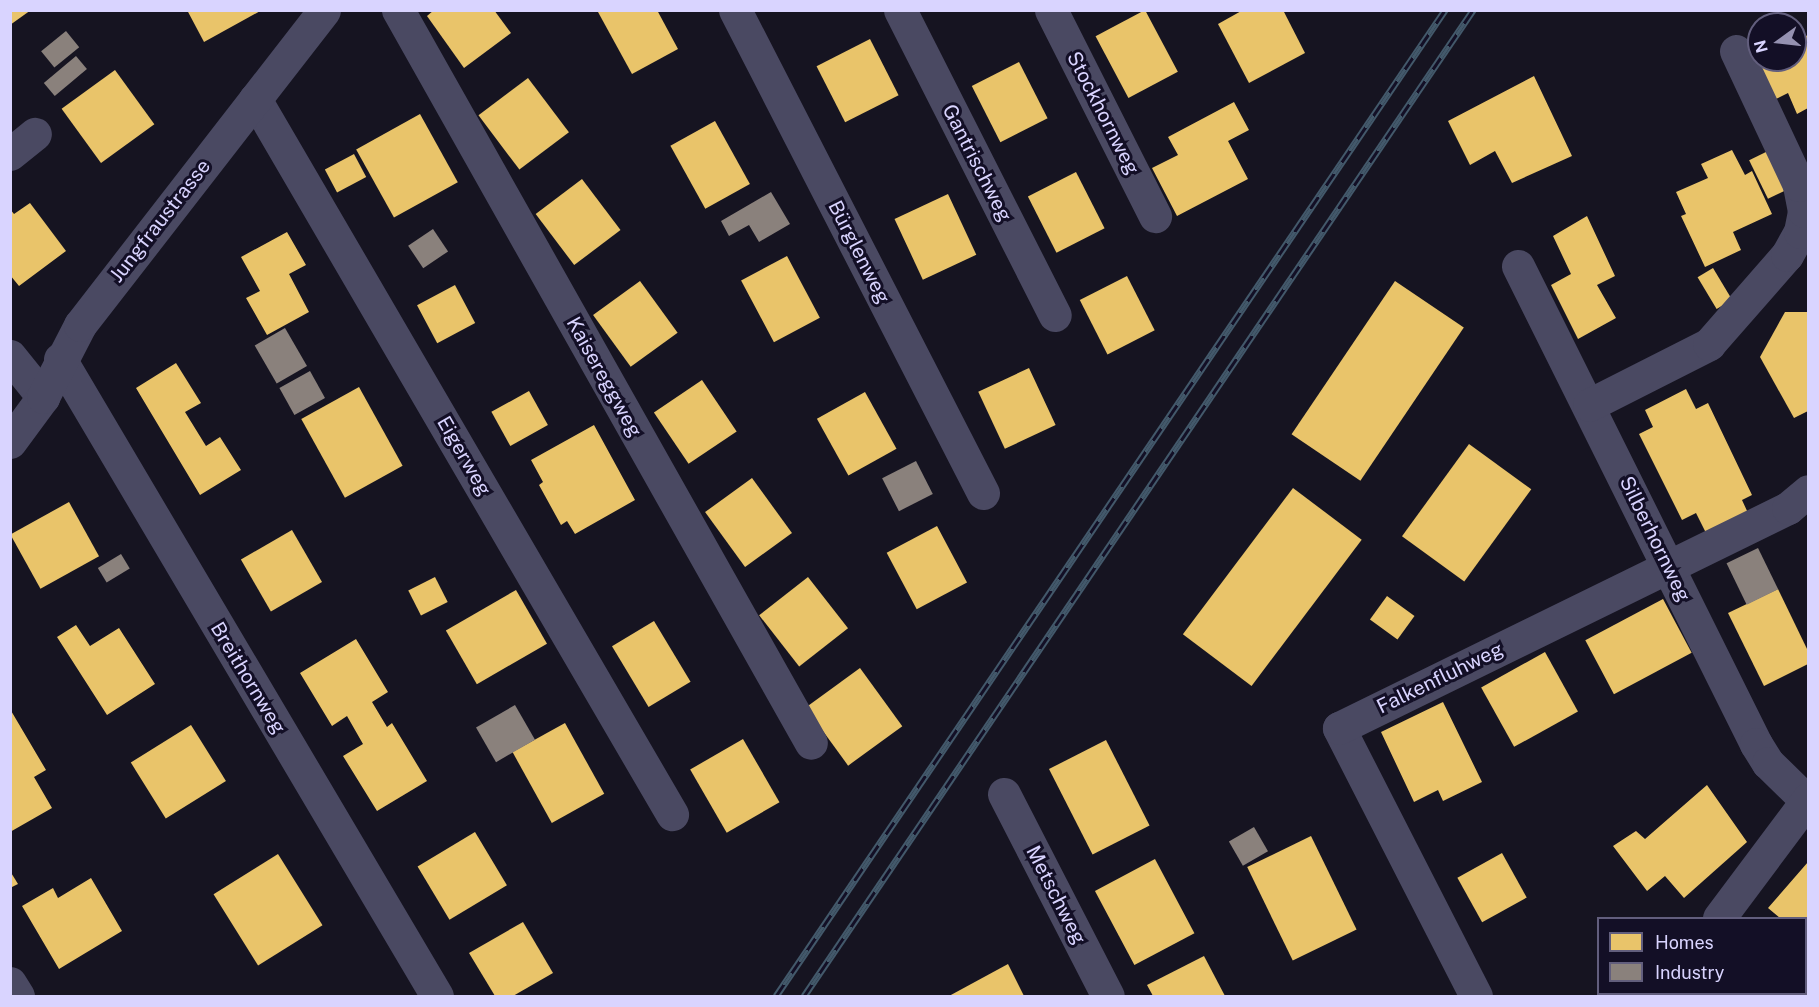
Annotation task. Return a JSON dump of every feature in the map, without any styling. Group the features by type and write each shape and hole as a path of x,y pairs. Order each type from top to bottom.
{"street":[{"name":"Jungfraustrasse","path":"10,442 43,396 60,359 80,325 324,10"},
{"name":"Kaisereggweg","path":"398,10 811,743"},
{"name":"Bürglenweg","path":"735,10 983,493"},
{"name":"Gantrischweg","path":"900,10 1055,315"},
{"name":"Stockhornweg","path":"1051,10 1155,216"},
{"path":"1589,405 1709,344 1787,255 1800,232 1804,211 1799,185 1736,51"},
{"name":"Eigerweg","path":"255,99 672,814"},
{"name":"Silberhornweg","path":"1518,266 1756,744 1768,763 1808,800"},
{"path":"10,356 43,396"},
{"name":"Breithornweg","path":"60,359 437,996"},
{"name":"Falkenfluhweg","path":"1476,996 1339,728 1788,508 1809,491"},
{"name":"Metschweg","path":"1004,794 1108,996"},
{"path":"1720,917 1808,800"},
{"path":"10,983 18,996"}],"building: Homes":[{"path":"10,10 31,10 10,25"},
{"path":"187,10 262,10 204,42"},
{"path":"434,10 494,10 511,33 464,68 427,16"},
{"path":"601,10 657,10 678,49 632,74 598,12"},
{"path":"1145,10 1178,72 1128,98 1096,36"},
{"path":"1243,10 1283,10 1305,53 1249,83 1218,24"},
{"path":"1807,35 1808,108 1797,114 1788,93 1774,100 1761,72 1807,72"},
{"path":"870,39 899,95 845,122 817,66"},
{"path":"1019,62 1048,118 1000,142 972,86"},
{"path":"115,70 154,124 101,163 62,109"},
{"path":"1534,76 1572,156 1512,183 1495,151 1470,165 1448,121"},
{"path":"528,78 569,132 519,170 478,115"},
{"path":"1234,102 1249,130 1228,141 1248,179 1177,216 1152,168 1178,155 1168,137"},
{"path":"420,114 458,182 394,218 356,149"},
{"path":"715,121 750,184 705,209 670,146"},
{"path":"1732,150 1745,175 1752,171 1772,214 1733,232 1741,250 1705,267 1681,216 1686,214 1676,192 1708,178 1701,164"},
{"path":"1768,151 1787,190 1768,199 1749,160"},
{"path":"354,154 366,177 337,192 325,169"},
{"path":"1076,172 1105,228 1056,253 1028,197"},
{"path":"582,179 621,230 574,265 536,214"},
{"path":"948,194 976,255 923,280 895,219"},
{"path":"30,203 66,251 19,286 10,275 10,209 14,214"},
{"path":"1587,216 1615,276 1597,285 1616,318 1578,339 1551,285 1571,274 1553,236"},
{"path":"287,232 306,265 289,274 309,312 267,335 246,298 260,291 241,257"},
{"path":"787,256 820,318 774,342 741,280"},
{"path":"1713,268 1732,300 1717,309 1698,277"},
{"path":"1127,276 1155,330 1107,354 1080,300"},
{"path":"640,281 678,333 631,367 593,315"},
{"path":"1395,281 1464,327 1360,481 1292,434"},
{"path":"455,285 475,323 437,343 417,305"},
{"path":"1785,312 1808,312 1808,411 1794,418 1760,357"},
{"path":"176,363 201,403 185,412 206,446 220,437 241,470 200,495 136,388"},
{"path":"1029,368 1056,425 1005,449 978,392"},
{"path":"702,380 737,431 689,464 654,412"},
{"path":"359,387 403,466 345,498 301,419"},
{"path":"1686,389 1696,409 1708,403 1752,495 1742,500 1748,513 1706,533 1696,513 1682,520 1639,434 1653,427 1645,410"},
{"path":"529,391 548,425 510,446 491,412"},
{"path":"865,392 897,449 848,476 817,419"},
{"path":"594,425 635,500 575,534 567,521 561,525 539,485 543,482 531,460"},
{"path":"1469,444 1531,489 1464,581 1402,536"},
{"path":"752,478 792,533 745,567 705,512"},
{"path":"1293,488 1362,540 1252,686 1183,634"},
{"path":"69,502 99,556 40,589 10,534"},
{"path":"937,526 967,583 917,609 887,553"},
{"path":"292,530 322,582 271,611 241,560"},
{"path":"435,577 448,602 421,616 408,591"},
{"path":"808,577 848,628 799,666 759,615"},
{"path":"1778,589 1808,651 1808,664 1764,686 1728,613"},
{"path":"516,590 547,644 477,684 446,630"},
{"path":"1387,596 1415,616 1397,639 1370,619"},
{"path":"1663,599 1692,653 1614,694 1585,640"},
{"path":"654,621 691,682 649,707 612,646"},
{"path":"76,625 90,646 119,628 155,684 107,715 57,637"},
{"path":"356,639 388,692 372,702 387,727 392,723 427,781 377,811 343,756 363,744 347,716 332,726 300,673"},
{"path":"1545,652 1578,711 1514,747 1481,687"},
{"path":"860,668 902,726 848,766 806,707"},
{"path":"1443,702 1482,782 1443,801 1438,790 1414,802 1381,732"},
{"path":"10,709 46,770 34,777 52,808 10,832"},
{"path":"565,723 604,794 552,823 513,752"},
{"path":"191,725 226,781 166,819 131,763"},
{"path":"743,739 780,802 727,833 690,770"},
{"path":"1106,740 1150,826 1093,855 1049,769"},
{"path":"1707,785 1747,842 1684,898 1665,876 1647,891 1613,846 1636,831 1645,839"},
{"path":"475,832 507,885 450,920 418,867"},
{"path":"1311,836 1357,929 1293,961 1247,867"},
{"path":"1502,853 1527,898 1482,922 1457,878"},
{"path":"278,854 323,925 258,966 214,894"},
{"path":"1155,859 1194,933 1134,965 1095,891"},
{"path":"1808,862 1808,944 1807,917 1779,917 1768,908"},
{"path":"10,871 18,884 10,888"},
{"path":"91,878 122,931 59,969 22,906 53,888 58,898"},
{"path":"523,922 553,973 513,996 495,996 469,953"},
{"path":"1204,956 1225,996 1153,996 1147,985"},
{"path":"1008,964 1024,996 949,996"},
{"path":"1780,995 1781,996 1732,996"}],"building: Industry":[{"path":"66,31 79,47 54,67 41,51"},
{"path":"76,56 87,69 55,96 44,83"},
{"path":"771,192 790,224 759,242 749,225 729,236 721,221"},
{"path":"433,229 448,251 423,268 408,246"},
{"path":"285,328 307,366 277,384 255,346"},
{"path":"310,371 325,398 294,415 279,388"},
{"path":"916,461 933,494 899,511 882,478"},
{"path":"1758,548 1778,589 1747,605 1727,563"},
{"path":"121,554 130,569 107,582 98,568"},
{"path":"515,705 535,740 496,762 476,728"},
{"path":"1254,827 1268,851 1243,866 1229,842"}],"railway":[{"path":"776,996 1445,10"},
{"path":"804,996 1473,10"}]}
